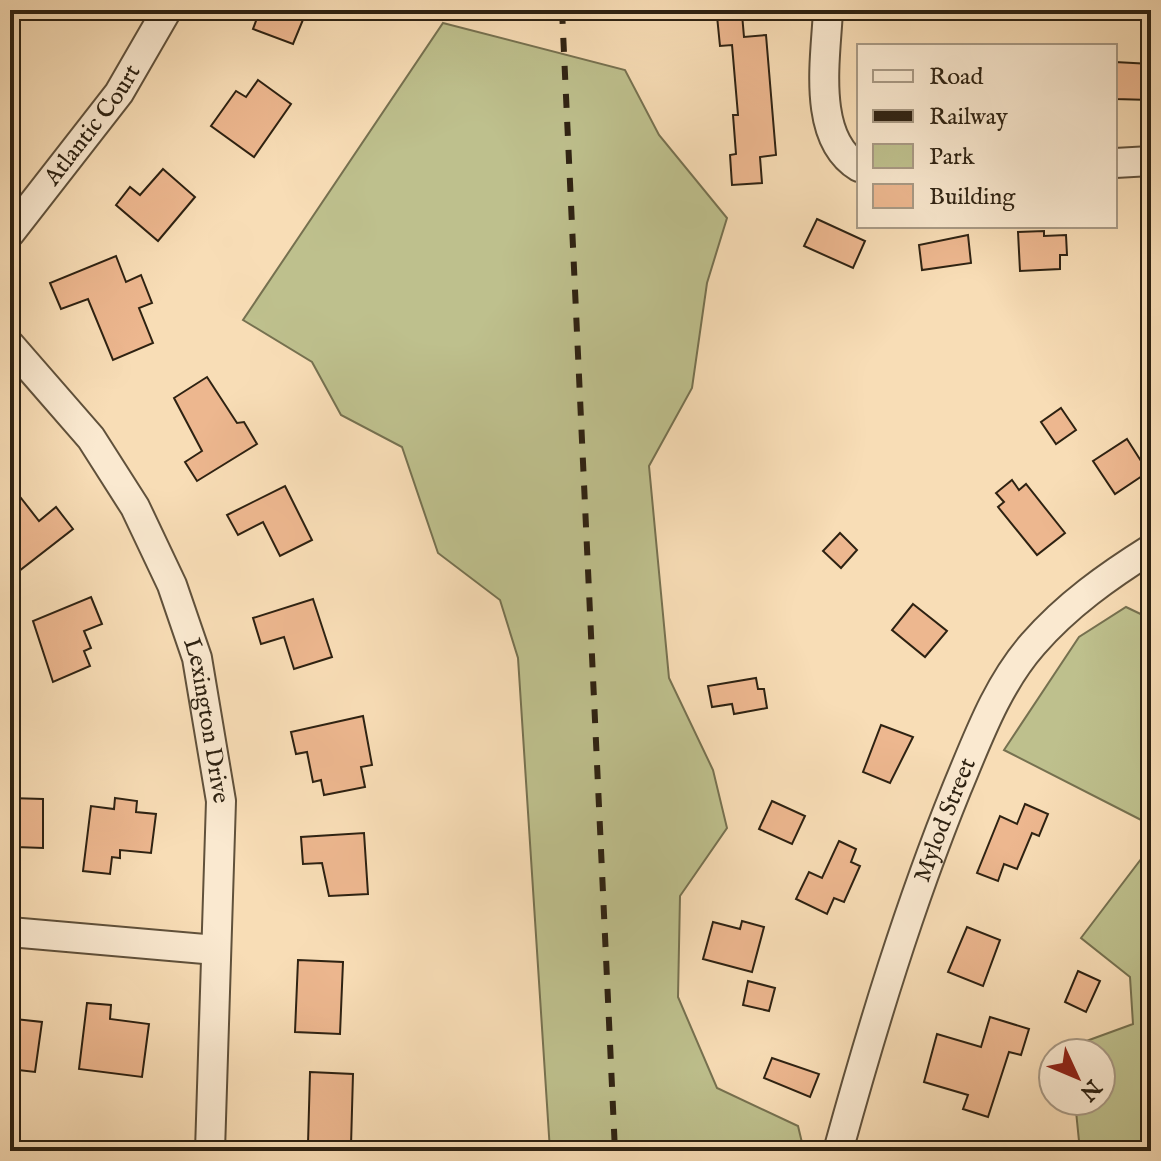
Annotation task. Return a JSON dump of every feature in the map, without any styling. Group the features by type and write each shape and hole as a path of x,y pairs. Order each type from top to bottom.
{"street":[{"name":"Atlantic Court","path":"10,233 88,137 140,63 167,10"},
{"path":"828,10 826,109 841,151 857,165"},
{"path":"1117,163 1151,161"},
{"name":"Lexington Drive","path":"10,345 91,438 135,507 172,585 197,658 221,801 222,858 210,1151"},
{"name":"Mylod Street","path":"838,1151 878,1009 938,835 984,725 1032,645 1101,581 1151,549"},
{"path":"10,932 216,950"}],"green space":[{"path":"443,23 625,70 659,135 727,218 707,283 692,388 649,466 669,678 713,770 727,828 680,896 678,997 717,1088 798,1126 804,1151 550,1151 518,658 500,600 438,553 402,447 341,415 312,362 243,320"},
{"path":"1126,607 1151,619 1151,825 1004,750 1079,637"},
{"path":"1151,846 1151,1151 1080,1151 1077,1117 1117,1117 1117,1037 1097,1037 1133,1024 1130,977 1081,938"}],"building":[{"path":"260,10 307,10 293,44 253,29"},
{"path":"742,14 744,37 766,35 776,155 760,157 762,183 732,185 730,155 736,154 733,115 738,115 732,45 720,46 717,16"},
{"path":"1117,62 1151,64 1151,100 1117,99"},
{"path":"258,80 291,104 254,157 211,126 236,91 246,97"},
{"path":"163,169 195,197 158,241 116,205 130,187 140,195"},
{"path":"817,219 865,241 853,268 804,246"},
{"path":"1044,231 1044,236 1066,235 1067,255 1060,255 1060,269 1020,271 1018,232"},
{"path":"968,235 971,263 922,270 919,245"},
{"path":"116,256 126,282 141,275 152,303 139,308 153,343 113,360 88,299 61,309 50,283"},
{"path":"207,377 237,423 244,422 257,444 197,481 185,462 202,451 174,398"},
{"path":"1061,408 1076,430 1056,444 1041,422"},
{"path":"1127,439 1148,472 1115,494 1093,461"},
{"path":"1012,480 1019,490 1026,484 1065,533 1037,555 998,507 1004,502 996,493"},
{"path":"10,484 39,521 56,507 73,529 19,571 10,560"},
{"path":"285,486 312,540 280,556 263,522 238,535 227,515"},
{"path":"840,533 857,550 841,568 823,551"},
{"path":"91,597 102,624 84,631 91,648 84,651 90,666 53,682 33,621"},
{"path":"313,599 332,657 294,669 284,637 261,644 253,618"},
{"path":"913,604 947,631 925,657 892,630"},
{"path":"756,678 758,689 764,689 767,708 734,714 732,704 712,707 708,686"},
{"path":"363,716 372,765 361,767 365,787 324,795 321,780 313,782 307,752 296,754 291,732"},
{"path":"881,725 913,737 890,783 863,772"},
{"path":"10,798 43,799 43,848 16,847 16,831 10,830"},
{"path":"115,798 137,801 136,812 156,814 151,853 120,850 120,858 112,857 110,874 83,871 91,806 114,809"},
{"path":"772,801 805,816 792,844 759,829"},
{"path":"1025,804 1048,814 1039,836 1032,833 1017,869 1004,864 998,881 977,873 1000,816 1017,824"},
{"path":"364,833 368,894 329,896 322,863 303,864 301,837"},
{"path":"839,841 856,849 851,862 860,866 844,902 834,898 827,914 796,899 809,872 822,878"},
{"path":"742,921 764,927 752,972 703,959 713,922 740,929"},
{"path":"967,927 1000,940 983,986 948,972"},
{"path":"298,960 343,962 340,1034 295,1032"},
{"path":"1078,971 1100,981 1086,1012 1065,1002"},
{"path":"748,981 775,988 769,1011 743,1005"},
{"path":"87,1003 111,1005 110,1019 149,1024 142,1077 79,1069"},
{"path":"990,1017 1029,1029 1021,1055 1009,1052 988,1117 963,1109 968,1095 924,1082 937,1034 981,1047"},
{"path":"15,1019 42,1022 35,1072 10,1069 10,1028 14,1029"},
{"path":"772,1058 819,1074 810,1097 764,1078"},
{"path":"310,1072 353,1074 351,1146 308,1144"}],"railway":[{"path":"562,10 615,1151"}]}
